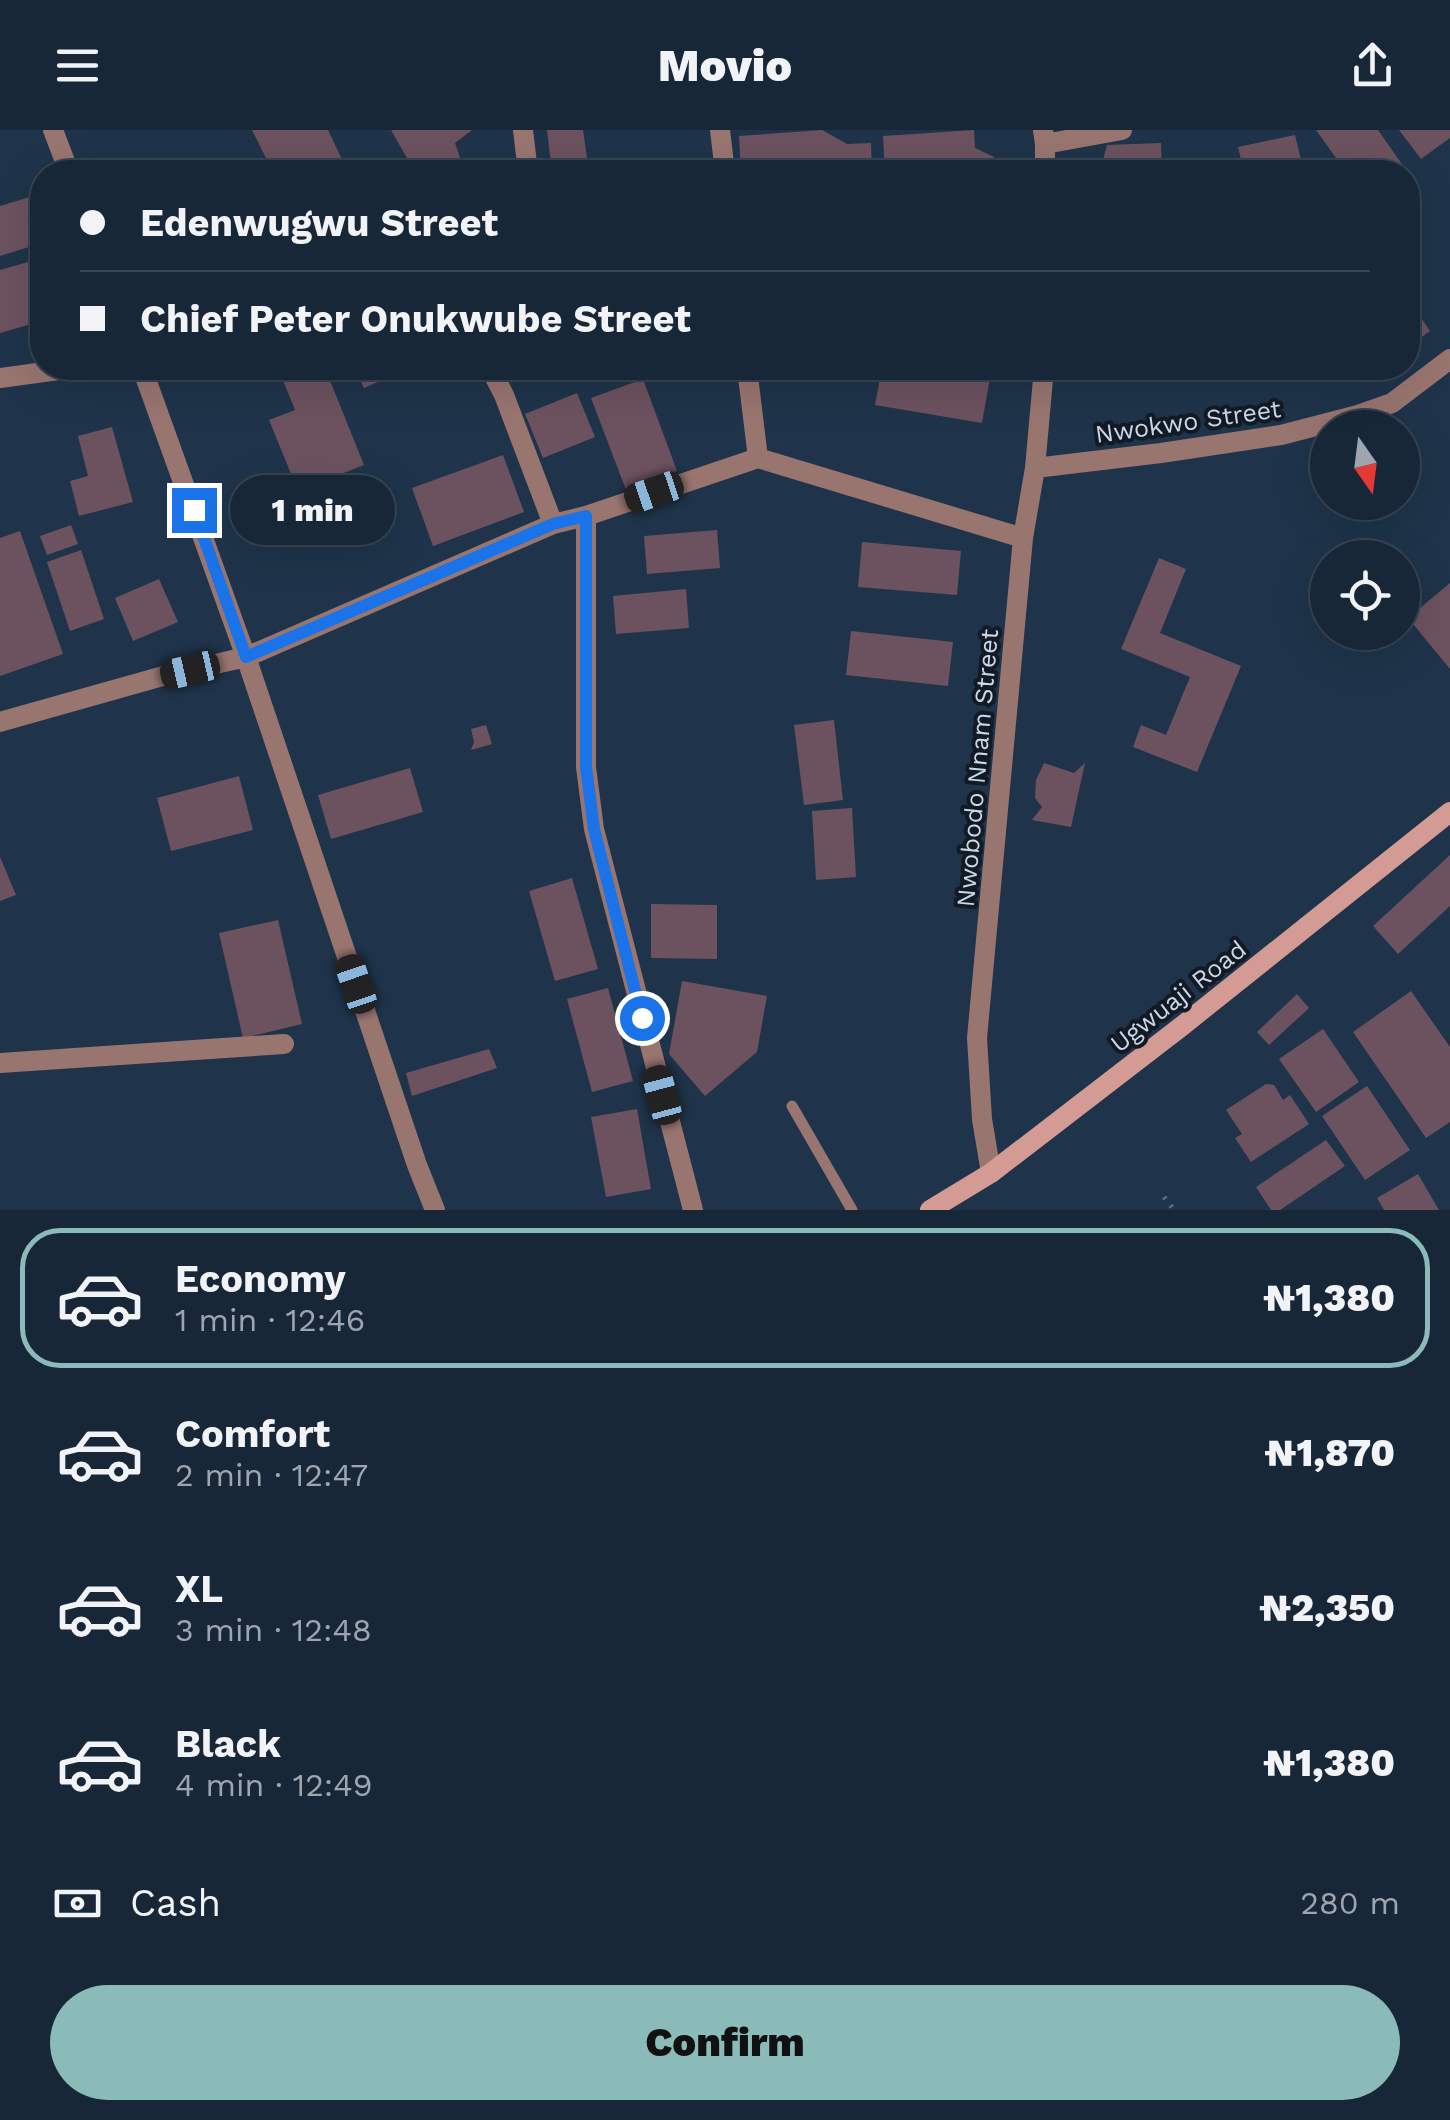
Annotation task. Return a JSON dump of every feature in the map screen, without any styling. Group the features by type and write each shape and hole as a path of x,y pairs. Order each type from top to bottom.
{"main road":[{"name":"Ugwuaji Road","path":"930,1210 991,1173 1450,812"}],"street":[{"path":"53,130 64,160"},
{"path":"523,130 527,160"},
{"path":"720,130 724,160"},
{"path":"1044,137 1122,130"},
{"name":"Nwokwo Street","path":"1035,468 1281,435 1358,415 1392,403 1450,359"},
{"path":"0,378 30,374"},
{"path":"146,380 246,657 434,1210"},
{"path":"496,380 553,524"},
{"path":"749,380 758,458"},
{"name":"Nwobodo Nnam Street","path":"991,1173 982,1119 977,1038 1022,538 1035,468 1044,380"},
{"path":"0,722 246,657 553,524 758,458 1022,538"},
{"path":"586,516 586,767 594,829 692,1210"},
{"path":"0,1063 284,1044"}],"lane":[{"path":"792,1106 852,1210"}],"path":[{"path":"1164,1197 1174,1210"}],"building":[{"path":"252,130 328,130 342,160 267,160"},
{"path":"391,130 472,130 455,143 461,160 408,160"},
{"path":"547,130 583,130 587,160 551,160"},
{"path":"822,130 847,144 871,143 872,160 740,160 739,136"},
{"path":"974,130 975,148 994,160 884,160 883,136"},
{"path":"1316,130 1378,130 1399,160 1337,160"},
{"path":"1399,130 1450,130 1450,138 1421,159"},
{"path":"1295,135 1301,160 1241,160 1238,147"},
{"path":"1161,143 1162,160 1103,160 1107,145"},
{"path":"30,197 30,247 0,256 0,206"},
{"path":"30,261 30,324 0,333 0,270"},
{"path":"1420,316 1430,331 1420,338"},
{"path":"283,380 330,380 364,465 298,491 269,420 295,410"},
{"path":"360,380 382,380 364,388"},
{"path":"643,380 677,471 626,490 591,398"},
{"path":"880,380 990,380 982,423 875,405"},
{"path":"577,393 595,437 543,458 525,414"},
{"path":"112,427 133,502 79,516 70,481 88,476 78,436"},
{"path":"503,455 524,512 433,546 412,488"},
{"path":"71,525 78,544 47,555 40,536"},
{"path":"717,530 720,568 647,574 644,536"},
{"path":"20,531 63,654 0,676 0,538"},
{"path":"862,542 961,551 957,595 858,587"},
{"path":"81,550 104,619 70,631 47,562"},
{"path":"1159,558 1186,569 1160,633 1241,666 1197,772 1133,747 1141,725 1166,735 1190,677 1121,649"},
{"path":"159,579 178,622 133,641 115,598"},
{"path":"1450,583 1450,669 1420,633 1420,608"},
{"path":"686,589 689,628 616,634 613,596"},
{"path":"851,631 953,642 948,686 846,675"},
{"path":"834,720 843,800 804,805 794,725"},
{"path":"486,725 492,744 471,750 471,729"},
{"path":"1044,763 1074,773 1085,763 1071,827 1032,820 1042,807 1035,798 1036,780"},
{"path":"410,768 423,812 331,839 318,795"},
{"path":"239,776 253,830 171,851 157,798"},
{"path":"852,808 856,877 816,880 812,811"},
{"path":"1450,855 1450,906 1398,954 1373,926"},
{"path":"0,857 16,895 0,901"},
{"path":"572,878 598,969 555,981 529,891"},
{"path":"651,904 717,905 717,959 651,958"},
{"path":"278,920 302,1024 243,1038 219,933"},
{"path":"682,981 767,996 757,1052 705,1096 669,1054"},
{"path":"608,988 633,1081 592,1092 567,999"},
{"path":"1411,991 1450,1047 1450,1122 1426,1138 1353,1032"},
{"path":"1297,994 1309,1008 1269,1045 1257,1032"},
{"path":"1323,1029 1359,1082 1316,1112 1279,1059"},
{"path":"489,1049 497,1068 412,1096 406,1073"},
{"path":"1266,1084 1274,1085 1283,1100 1290,1095 1309,1124 1251,1162 1235,1138 1242,1134 1226,1110"},
{"path":"1367,1086 1410,1150 1365,1180 1322,1116"},
{"path":"637,1109 651,1189 606,1197 591,1117"},
{"path":"1326,1140 1345,1166 1280,1210 1271,1210 1256,1187"},
{"path":"1418,1174 1439,1210 1384,1210 1377,1198"}],"route":[{"path":"194,510 246,657 553,524 586,516 586,767 594,829 642,1018"}]}
